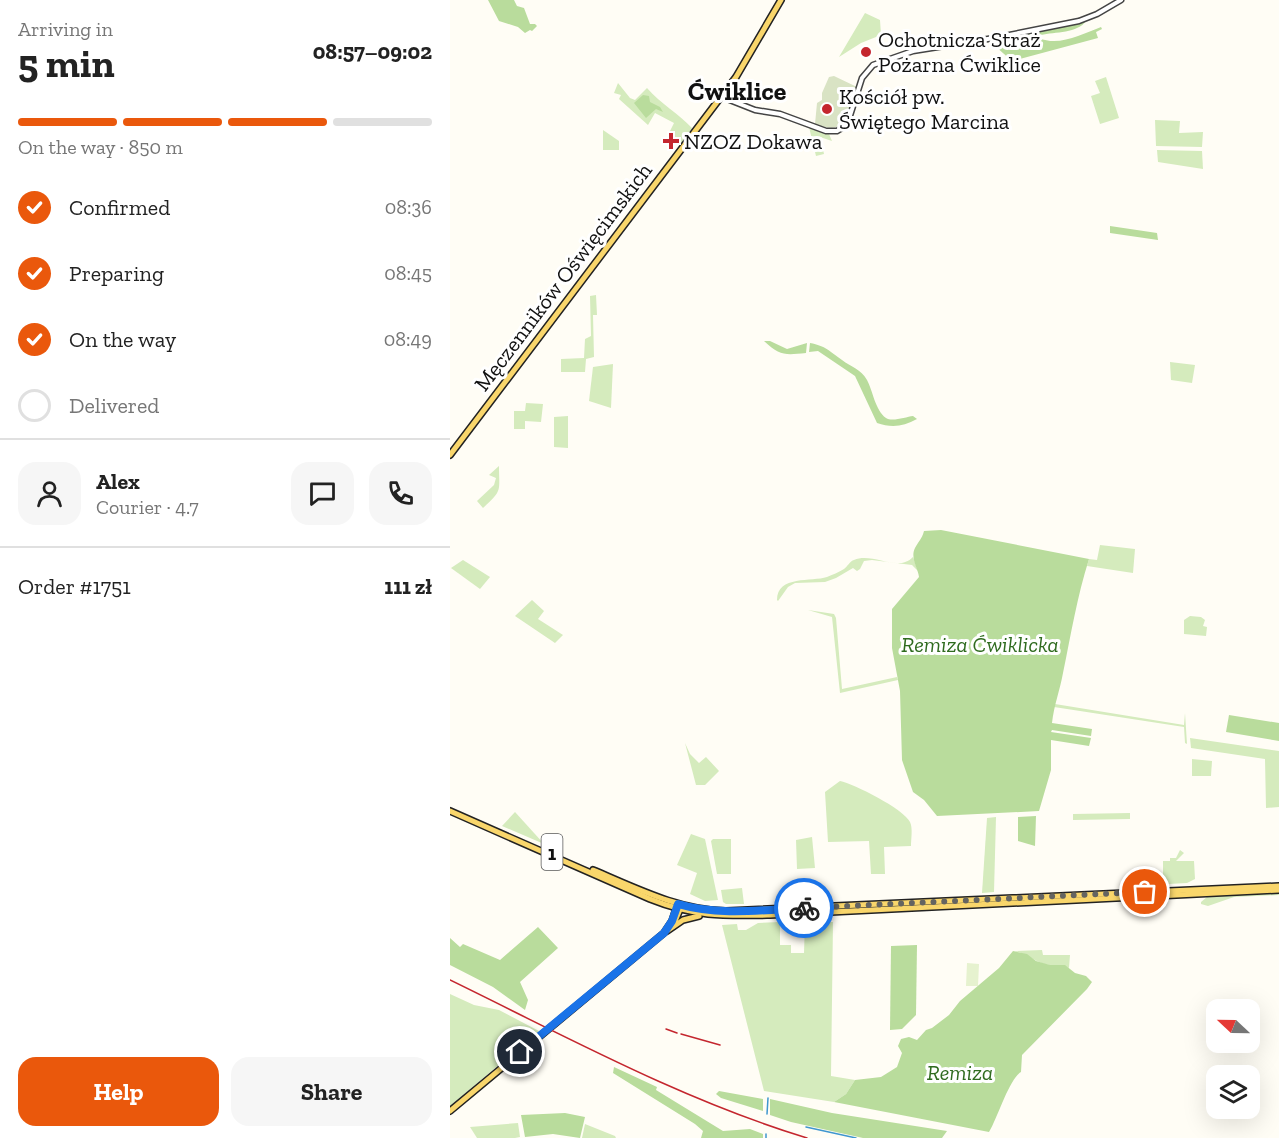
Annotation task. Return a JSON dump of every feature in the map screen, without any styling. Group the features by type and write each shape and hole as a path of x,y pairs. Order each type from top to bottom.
{"main road":[{"name":"Męczenników Oświęcimskich","path":"450,455 721,97 743,66 782,0"},
{"name":"1","path":"450,809 662,903 698,909 726,911 1120,898 1279,890"},
{"name":"1","path":"450,809 679,907 703,915 739,916 949,906 970,902 1279,886"},
{"path":"662,903 670,911 672,925"},
{"path":"949,906 958,911"},
{"path":"672,925 679,907"},
{"path":"450,1111 672,925 703,915"}],"street":[{"path":"721,97 826,131 837,131 847,124 862,78 873,65 913,51 1079,21 1121,0"}],"green space":[{"path":"488,0 514,0 517,6 524,8 530,24 537,26 525,33 518,27 499,21"},
{"path":"865,13 880,20 881,35 861,43 839,57"},
{"path":"1086,21 1078,28 1041,35 1039,38 1062,40 1101,27 1102,29 1096,32 1098,38 1012,61 995,46 993,41"},
{"path":"834,76 857,87 849,114 841,125 835,128 815,124 817,103 822,100 822,93 829,77"},
{"path":"1106,77 1119,118 1100,124 1091,96 1100,93 1095,81"},
{"path":"618,83 630,98 635,100 647,88 687,123 692,128 681,144 668,135 674,123 655,113 648,125 619,99 621,95 614,93"},
{"path":"643,95 649,96 650,102 660,107 663,112 656,109 646,118 634,103"},
{"path":"1155,120 1180,121 1179,133 1203,132 1202,147 1156,146"},
{"path":"809,127 829,134 832,141 820,137 824,154 816,156"},
{"path":"603,130 619,141 619,150 603,150"},
{"path":"1157,150 1202,151 1203,169 1158,162"},
{"path":"1110,226 1157,233 1158,240 1110,233"},
{"path":"596,295 597,315 593,315 594,357 586,359 585,372 561,372 561,359 584,358 585,339 591,336 590,296"},
{"path":"764,341 770,341 787,349 807,343 806,353 783,353"},
{"path":"810,343 827,349 862,373 879,410 886,418 913,416 917,419 897,426 877,423 855,376 818,351 809,352"},
{"path":"1170,362 1195,365 1192,383 1171,380"},
{"path":"613,364 611,408 589,401 593,367"},
{"path":"526,403 543,404 541,422 525,421 525,429 514,429 514,411 525,411"},
{"path":"568,416 568,448 554,447 554,417"},
{"path":"499,466 497,493 483,508 477,501 494,485 496,478 489,475"},
{"name":"Remiza Ćwiklicka","path":"941,530 1089,559 1052,723 1092,729 1091,736 1052,730 1051,732 1091,738 1089,746 1051,740 1051,770 1039,811 937,816 924,800 913,792 902,760 900,691 892,648 892,609 919,577 914,552 924,531"},
{"path":"1100,545 1135,549 1133,573 1087,566 1089,559 1097,560"},
{"path":"913,557 918,571 912,565 896,563"},
{"path":"869,558 887,562 864,561 857,571 853,568 825,582 795,583 788,587 777,600 779,592 789,583 827,577 844,569 854,560"},
{"path":"463,560 490,577 480,589 451,568"},
{"path":"532,600 544,611 538,619 563,635 555,643 515,616"},
{"path":"808,610 834,614 836,618 842,689 897,677 898,680 840,693 832,617"},
{"path":"1190,616 1201,617 1205,620 1203,626 1207,627 1206,636 1184,634 1184,620"},
{"path":"1055,704 1184,725 1185,713 1187,744 1184,727 1054,707"},
{"path":"1229,715 1279,723 1279,741 1226,732"},
{"path":"1190,738 1279,751 1279,807 1266,808 1265,759 1191,748"},
{"path":"685,743 690,754 699,763 706,757 719,771 705,785 696,785"},
{"path":"1192,759 1212,761 1211,776 1192,776"},
{"path":"840,781 889,804 910,822 911,846 884,847 885,874 871,874 869,841 828,842 825,792"},
{"path":"515,812 544,844 502,826"},
{"path":"1130,813 1130,819 1073,820 1073,814"},
{"path":"1036,816 1035,846 1018,841 1018,817"},
{"path":"996,817 994,892 982,893 987,818"},
{"path":"691,834 705,839 718,900 705,901 690,894 697,873 677,865"},
{"path":"812,837 815,868 797,869 796,840"},
{"path":"731,839 731,874 717,874 711,841"},
{"path":"1180,850 1184,853 1176,861 1194,861 1195,879 1187,883 1132,886 1132,875 1163,874 1163,861 1176,858"},
{"path":"742,888 744,904 723,902 721,890"},
{"path":"1279,892 1279,895 1234,897 1208,906 1201,904 1207,897"},
{"path":"780,922 780,945 791,945 791,953 804,953 805,922 833,922 831,1076 855,1080 846,1094 834,1102 764,1091 722,925 737,924 738,930 746,930 758,923"},
{"path":"538,927 558,948 520,982 528,1000 525,1010 493,987 450,965 450,938 460,947 463,944 500,960"},
{"path":"917,945 916,1015 902,1029 890,1030 891,946"},
{"path":"1042,950 1043,955 1070,955 1069,968 1044,964 1015,951"},
{"name":"Remiza","path":"1013,951 1027,954 1036,961 1050,965 1065,965 1075,973 1086,976 1092,982 1022,1055 1021,1072 1012,1082 989,1132 834,1102 846,1094 855,1080 881,1077 897,1067 902,1053 898,1046 901,1039 909,1037 917,1040 926,1030 949,1015 960,1001 999,968"},
{"path":"967,963 979,964 978,986 966,986"},
{"path":"450,994 474,1005 499,1010 539,1031 450,1106"},
{"path":"614,1067 657,1087 656,1090 723,1131 750,1129 763,1134 763,1138 701,1138 703,1131 695,1124 613,1073"},
{"path":"719,1091 763,1099 763,1111 721,1098 716,1094"},
{"path":"770,1099 832,1113 947,1131 942,1138 863,1138 770,1115"},
{"path":"565,1113 585,1117 580,1138 553,1134 525,1137 521,1115"},
{"path":"518,1123 520,1137 515,1138 477,1138 470,1127"},
{"path":"585,1124 615,1136 616,1138 582,1138"}],"waterway":[{"path":"767,1114 768,1098"},
{"path":"806,1127 856,1138"}],"railway":[{"path":"450,980 670,1086 761,1123 807,1138"},
{"path":"666,1029 677,1033"},
{"path":"681,1034 720,1045"}],"way so far":[{"path":"804,908 1145,892"}],"place":[{"name":"Ochotnicza Straż Pożarna Ćwiklice","path":"866,52"},
{"name":"Kościół pw. Świętego Marcina","path":"827,109"},
{"name":"NZOZ Dokawa","path":"671,141"}],"district":[{"name":"Ćwiklice","path":"737,91"}],"route":[{"path":"520,1052 664,933 672,921 678,904 698,909 726,911 804,908"}]}
